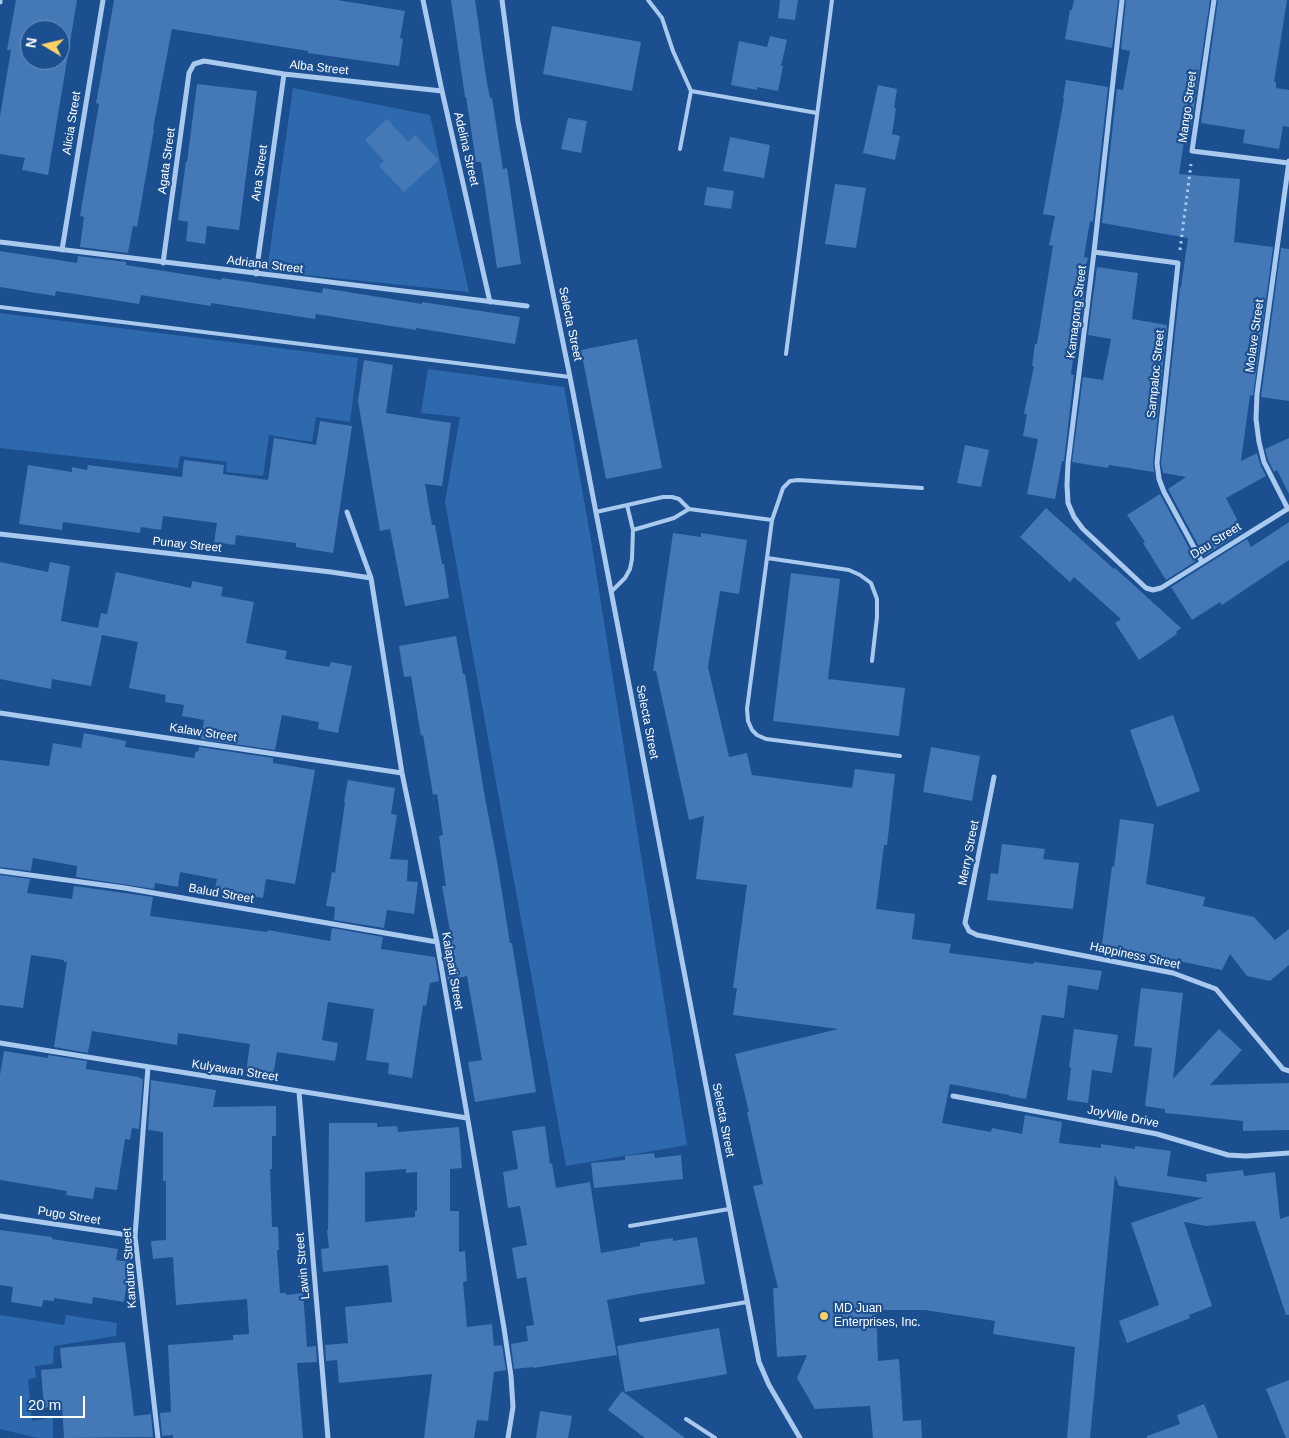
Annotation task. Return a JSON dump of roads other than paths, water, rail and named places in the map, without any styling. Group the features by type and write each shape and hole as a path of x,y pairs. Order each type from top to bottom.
{"street":[{"name":"Alicia Street","path":"62,250 102,0"},
{"name":"Adelina Street","path":"423,0 490,302"},
{"name":"Selecta Street","path":"502,0 518,122 612,591 759,1362 769,1385 800,1438"},
{"name":"Kamagong Street","path":"1122,0 1067,485 1068,503 1074,517 1083,529 1146,588 1153,590"},
{"name":"Mango Street","path":"1214,0 1192,151 1289,162"},
{"name":"Alba Street","path":"194,64 204,61 284,74 442,91"},
{"name":"Agata Street","path":"163,262 189,73 194,64"},
{"name":"Ana Street","path":"256,274 284,74"},
{"name":"Molave Street","path":"1289,162 1257,394 1256,419 1258,442 1264,462 1289,508"},
{"name":"Adriana Street","path":"0,242 527,306"},
{"name":"Sampaloc Street","path":"1094,252 1178,263 1157,463 1159,479 1164,492 1202,562"},
{"name":"Dau Street","path":"1153,590 1161,588 1289,508"},
{"name":"Kalapati Street","path":"347,512 371,578 402,773 437,942 468,1118 513,1391 512,1422 508,1438"},
{"name":"Punay Street","path":"0,534 371,578"},
{"name":"Kalaw Street","path":"0,712 402,773"},
{"name":"Merry Street","path":"969,931 965,923 994,777"},
{"name":"Balud Street","path":"0,871 125,888 437,942"},
{"name":"Happiness Street","path":"969,931 977,935 1173,973 1216,989 1283,1069 1289,1071"},
{"name":"Kulyawan Street","path":"0,1044 468,1118"},
{"name":"Kanduro Street","path":"148,1067 136,1236 158,1438"},
{"name":"Lawin Street","path":"299,1092 328,1438"},
{"name":"JoyVille Drive","path":"953,1096 1157,1134 1228,1155 1246,1156 1289,1153"},
{"name":"Pugo Street","path":"0,1216 136,1236"}],"lane":[{"path":"648,0 662,18 691,91 680,149"},
{"path":"786,354 832,0"},
{"path":"691,91 817,114"},
{"path":"0,307 570,377"},
{"path":"900,756 774,740 757,735 752,730 748,721 747,710 772,520 784,488 790,480 922,488"},
{"path":"596,512 654,498 672,497 679,499 689,509 772,520"},
{"path":"612,591 625,578 630,569 634,546 633,530 627,505"},
{"path":"633,530 674,518 689,509"},
{"path":"767,558 849,570 871,583 877,600 872,662"},
{"path":"630,1226 730,1209"},
{"path":"641,1320 747,1302"},
{"path":"686,1419 715,1438"}],"place":[{"name":"MD Juan Enterprises, Inc.","path":"824,1316"}]}
